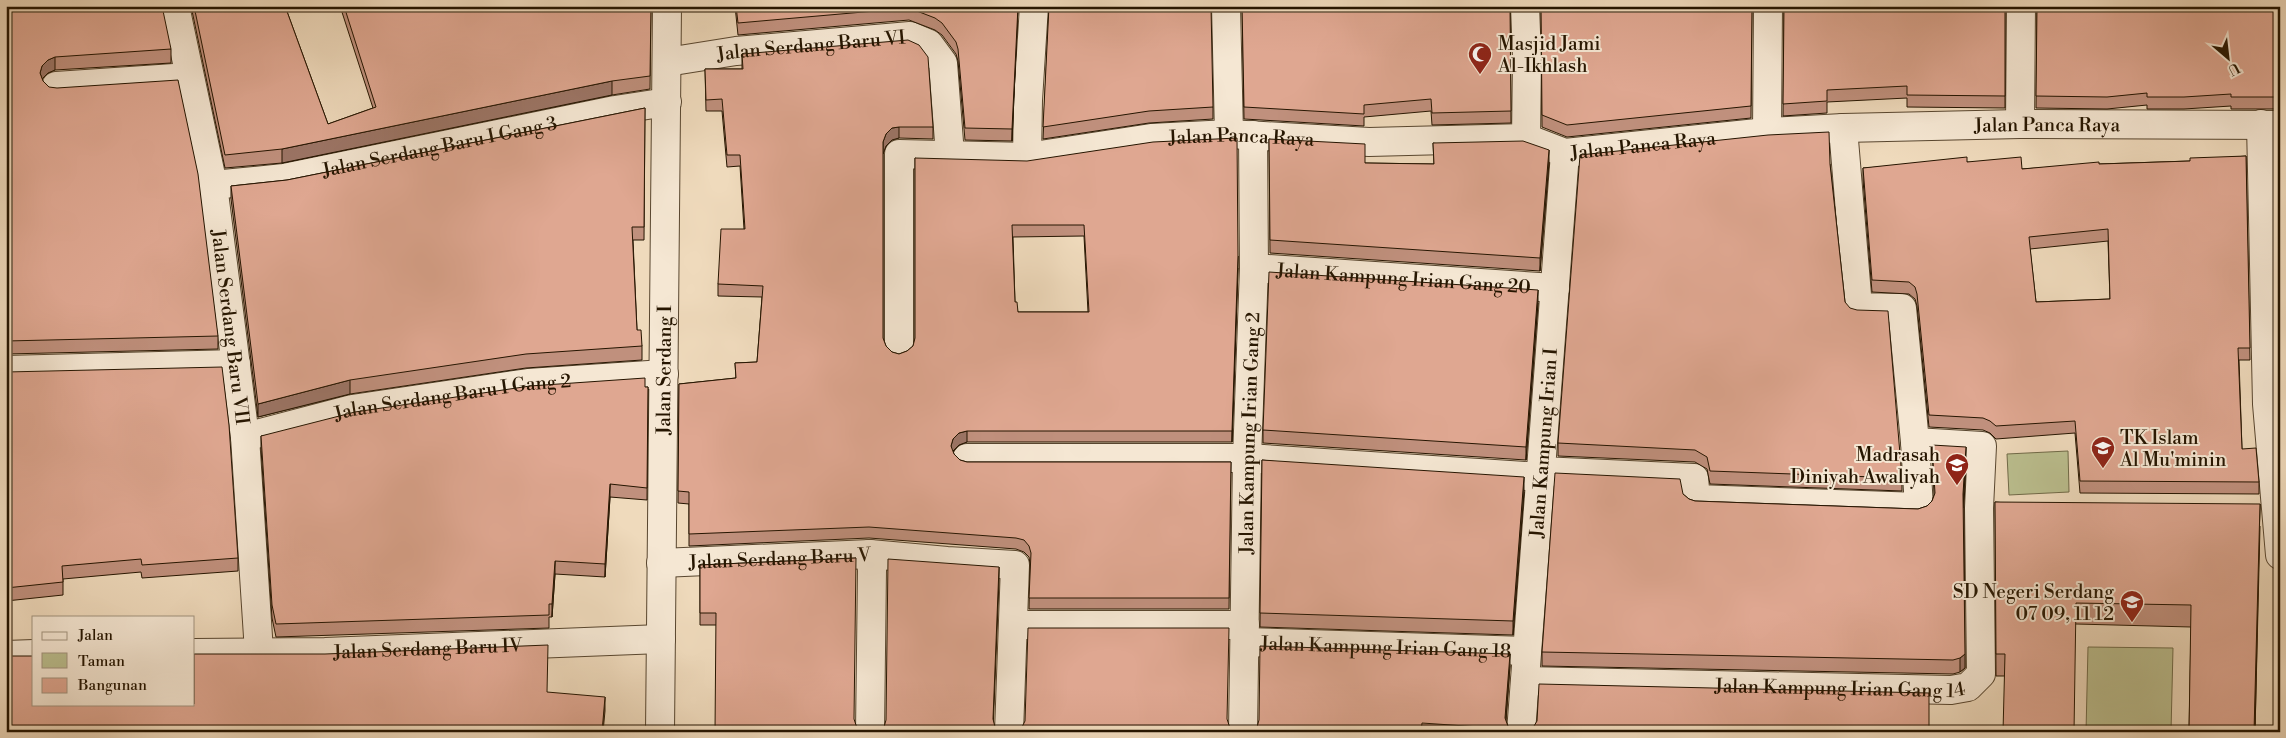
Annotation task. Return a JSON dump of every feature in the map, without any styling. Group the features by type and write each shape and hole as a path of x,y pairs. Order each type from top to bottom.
{"street":[{"name":"Jalan Serdang Baru VII","path":"175,6 213,185 245,437 259,652"},
{"name":"Jalan Serdang I","path":"660,732 667,6"},
{"path":"1027,157 1028,100 1034,6"},
{"name":"Jalan Kampung Irian Gang 2","path":"1226,6 1254,268 1247,458 1243,732"},
{"path":"1525,6 1527,58 1526,138"},
{"path":"1767,132 1768,6"},
{"path":"2020,124 2021,6"},
{"name":"Jalan Serdang Baru VI","path":"667,62 736,51 910,36 929,44 943,63 950,155"},
{"path":"56,86 189,78"},
{"name":"Jalan Serdang Baru I Gang 3","path":"213,185 284,178 616,110 667,102"},
{"name":"Jalan Panca Raya","path":"900,350 899,154 1027,157 1151,138 1241,134 1369,142 1526,138 1565,153 1767,132 1843,128 2020,124 2270,124"},
{"path":"2270,124 2274,433 2280,555"},
{"path":"967,458 1247,458 1535,475 1694,478 1696,499 1918,507 1915,442 1902,308 1858,307 1843,128"},
{"name":"Jalan Kampung Irian I","path":"1521,732 1525,681 1518,651 1535,475 1548,287 1565,153"},
{"name":"Jalan Kampung Irian Gang 20","path":"1254,268 1548,287"},
{"path":"6,370 236,364"},
{"name":"Jalan Serdang Baru I Gang 2","path":"245,437 352,409 528,383 664,374"},
{"name":"Jalan Kampung Irian Gang 14","path":"1525,681 1926,690 1951,690 1968,687 1980,674 1979,508 1982,446 1915,442"},
{"path":"1979,508 2009,508"},
{"path":"2247,510 2277,510"},
{"path":"870,554 947,562 1015,565 1009,732"},
{"name":"Jalan Serdang Baru V","path":"661,562 870,554 872,570 870,732"},
{"name":"Jalan Kampung Irian Gang 18","path":"1014,625 1245,633 1518,651"},
{"name":"Jalan Serdang Baru IV","path":"195,653 325,652 661,639"},
{"path":"6,655 32,654"}],"green space":[{"path":"2068,451 2069,492 2009,495 2007,454"},
{"path":"2088,647 2173,648 2171,732 2086,732"}],"building":[{"path":"6,6 162,6 171,49 55,57 48,60 42,66 40,73 43,81 49,87 57,88 178,80 198,174 218,336 6,341"},
{"path":"194,6 285,6 328,124 376,107 344,6 651,6 650,76 612,81 282,149 225,155"},
{"path":"736,6 1018,6 1012,129 965,128 958,49 956,42 942,23 935,18 909,8 738,23"},
{"path":"1049,6 1211,6 1213,107 1149,111 1043,127"},
{"path":"1242,6 1510,6 1511,111 1432,113 1431,99 1364,105 1364,114 1244,107"},
{"path":"1541,6 1752,6 1751,106 1567,125 1542,115"},
{"path":"1784,6 2005,6 2005,96 1907,95 1907,86 1827,90 1827,101 1783,104"},
{"path":"2037,6 2280,6 2280,97 2231,97 2231,94 2147,97 2147,93 2107,97 2036,96"},
{"path":"908,40 919,45 928,57 933,127 892,128 886,134 883,142 883,338 886,346 892,352 899,354 913,346 915,338 915,158 1027,161 1153,142 1237,138 1238,256 1232,431 967,431 959,433 953,439 951,446 954,454 960,460 967,462 1231,462 1229,598 1029,598 1031,553 1029,546 1024,540 1016,538 869,527 689,534 689,492 678,491 679,384 736,378 735,363 757,362 763,286 718,284 721,229 745,229 740,155 727,155 722,99 706,100 705,69 743,69 742,54","holes":["1012,225 1084,225 1089,312 1018,312 1017,302 1015,302"]},
{"path":"645,108 644,227 632,227 637,330 641,330 642,346 526,354 350,380 258,404 231,186 287,180"},
{"path":"1829,132 1830,164 1845,302 1850,308 1857,310 1888,311 1902,478 1710,471 1707,457 1695,450 1558,443 1580,155 1768,135"},
{"path":"1269,139 1365,144 1365,163 1434,164 1433,143 1523,141 1549,150 1540,258 1270,240"},
{"path":"2246,156 2250,348 2238,348 2242,449 2256,448 2259,482 2080,481 2075,421 1996,426 1983,418 1929,415 1915,287 1909,282 1872,280 1863,168 1967,157 1967,162 2021,157 2022,169 2099,162 2099,164 2190,161 2190,158","holes":["2108,229 2110,299 2036,302 2029,237"]},
{"path":"2278,166 2280,166 2280,257"},
{"path":"1269,272 1538,290 1526,447 1263,430"},
{"path":"222,367 229,425 238,558 142,565 141,559 62,566 63,582 6,588 6,372"},
{"path":"645,378 645,387 648,387 647,488 610,484 605,564 555,561 552,604 549,604 549,615 276,624 272,605 261,436 355,412 530,386"},
{"path":"1932,445 1966,447 1963,494 1965,654 1960,658 1953,660 1542,652 1555,473 1680,479 1683,494 1695,501 1918,509 1927,506 1932,501 1935,493"},
{"path":"1262,460 1524,477 1513,621 1260,613"},
{"name":"SD Negeri Serdang 07 09, 11 12","path":"1995,502 2260,504 2254,732 2189,732 2191,605 2076,603 2074,732 2003,732 2005,654 1996,654"},
{"path":"856,558 854,719 857,728 861,732 715,732 716,613 700,613 700,565"},
{"path":"888,559 999,567 993,719 995,727 1000,732 879,732 884,727 886,720"},
{"path":"1028,628 1229,628 1227,719 1230,728 1234,732 1018,732 1025,721"},
{"path":"548,645 547,692 605,697 602,732 6,732 6,656 32,656 32,706 195,706 195,654 325,654"},
{"path":"1260,646 1510,654 1505,718 1509,729 1422,723 1421,732 1252,732 1257,727 1259,720"},
{"path":"1539,684 1929,693 1929,732 1534,732 1531,731 1537,721"}],"place":[{"name":"Masjid Jami Al-Ikhlash","path":"1480,75"},
{"name":"TK Islam Al Mu'minin","path":"2103,469"},
{"name":"Madrasah Diniyah Awaliyah","path":"1957,486"},
{"name":"SD Negeri Serdang 07 09, 11 12","path":"2132,623"}]}
